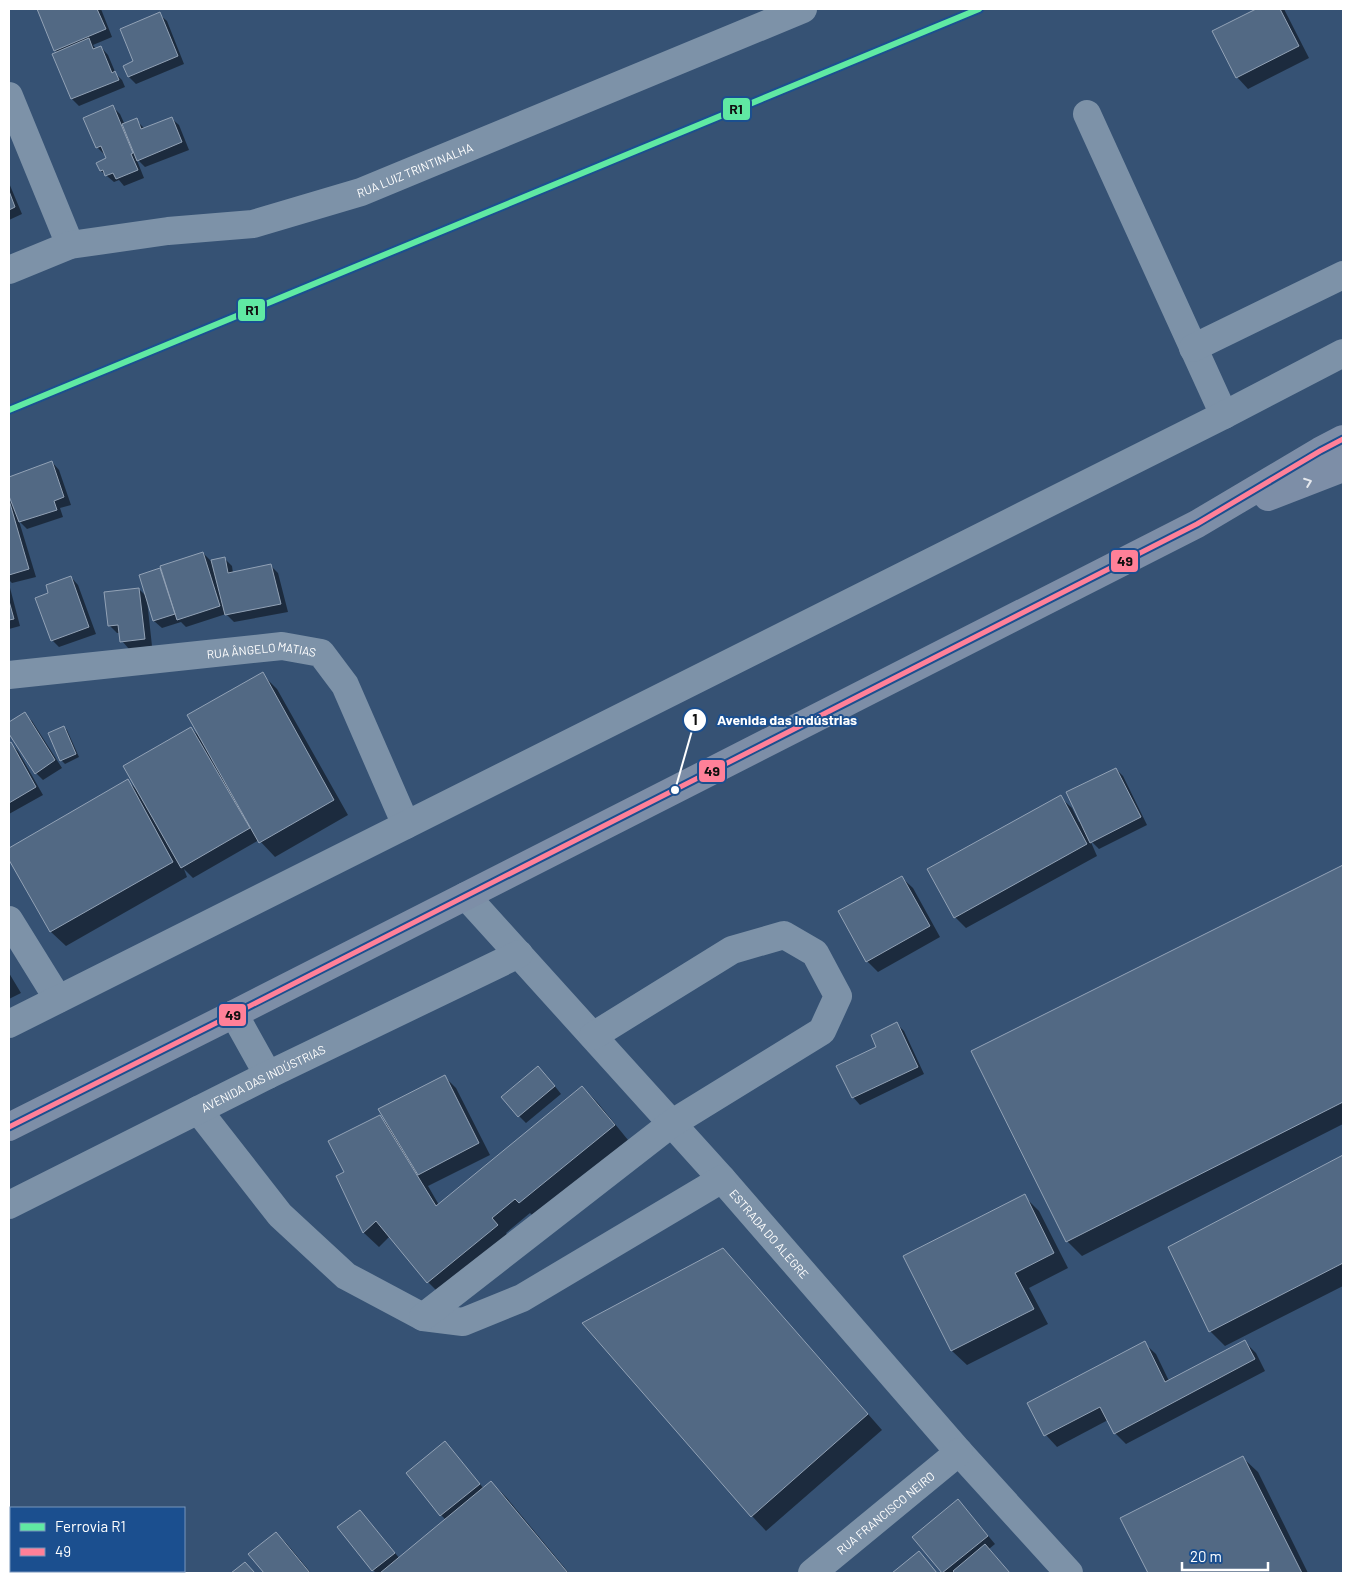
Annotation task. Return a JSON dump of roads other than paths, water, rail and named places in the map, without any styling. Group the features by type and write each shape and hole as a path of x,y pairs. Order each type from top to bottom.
{"main road":[{"path":"9,1127 1196,524 1320,451 1343,440"},
{"path":"1196,524 1343,468"}],"street":[{"name":"RUA LUIZ TRINTINALHA","path":"9,270 70,245 168,231 254,224 361,192 803,9"},
{"path":"9,96 70,245"},
{"path":"1087,114 1224,415"},
{"path":"1194,348 1343,275"},
{"path":"9,1024 1224,415 1343,353"},
{"name":"RUA ÂNGELO MATIAS","path":"9,675 282,646 321,653 345,685 406,825"},
{"name":"ESTRADA DO ALEGRE","path":"466,896 722,1179 959,1452 1069,1573"},
{"path":"9,920 58,999"},
{"path":"423,1317 671,1124 822,1031 838,996 815,953 784,935 732,950 593,1036"},
{"name":"AVENIDA DAS INDÚSTRIAS","path":"9,1205 268,1075 519,954"},
{"path":"234,1014 268,1075"},
{"path":"198,1110 280,1215 346,1276 423,1317 463,1322 522,1298 722,1179"},
{"name":"RUA FRANCISCO NEIRO","path":"812,1573 959,1452"}],"rail line":[{"name":"R1","path":"9,410 979,9"}],"place":[{"name":"Avenida das Indústrias","path":"675,790"}]}
